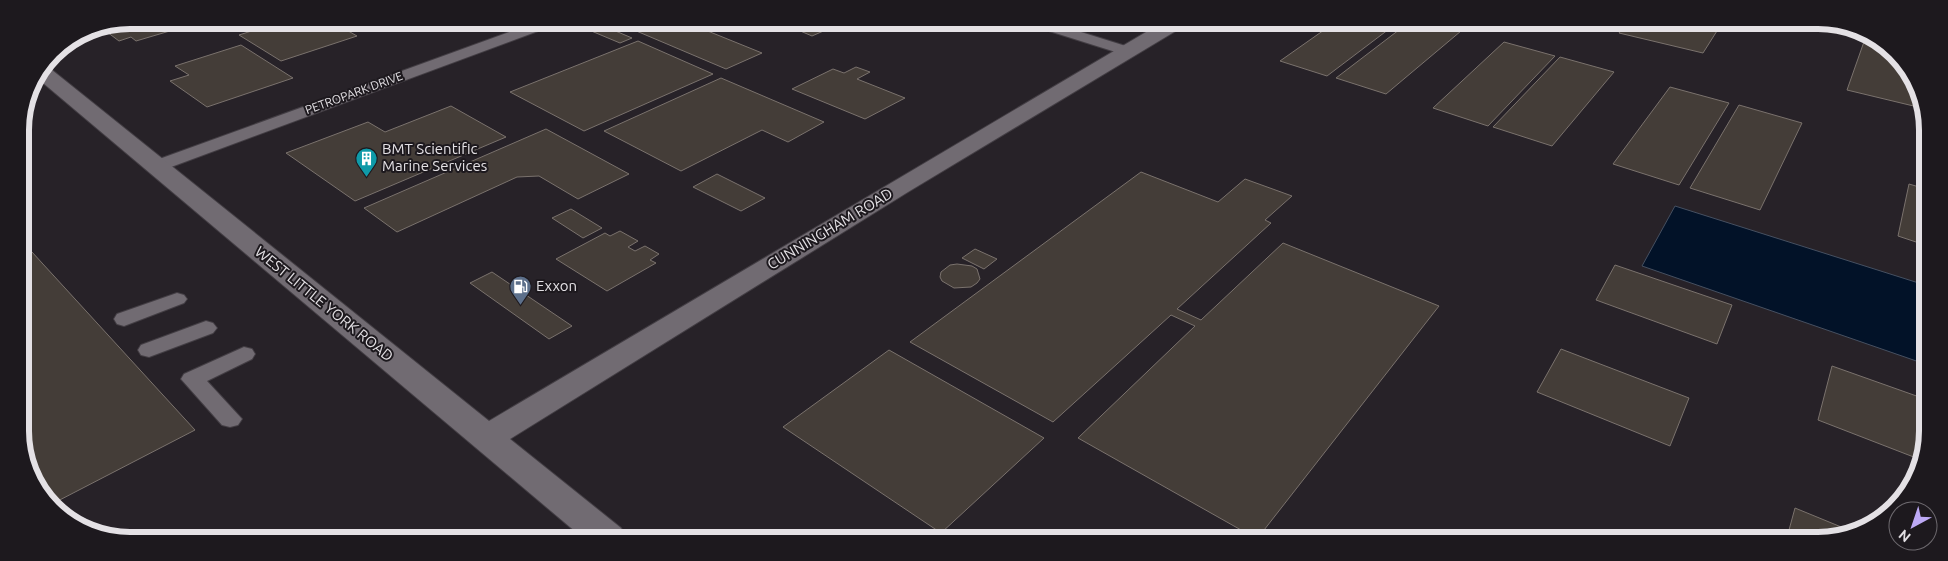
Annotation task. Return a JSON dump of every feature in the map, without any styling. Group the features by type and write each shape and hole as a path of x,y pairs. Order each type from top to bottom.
{"main road":[{"name":"CUNNINGHAM ROAD","path":"486,438 899,187 1165,29"},
{"name":"WEST LITTLE YORK ROAD","path":"46,75 601,532"}],"street":[{"name":"PETROPARK DRIVE","path":"157,166 530,29"},
{"path":"1057,29 1127,51"},
{"path":"124,319 178,298"},
{"path":"149,350 206,328"},
{"path":"230,419 192,379 244,354"}],"water":[{"path":"1675,206 1919,283 1919,362 1642,266"}],"building":[{"path":"129,29 176,29 136,41 131,37 119,41 107,32"},
{"path":"258,29 345,29 357,36 281,61 239,35"},
{"path":"587,29 611,29 632,38 620,43"},
{"path":"703,29 762,53 726,69 634,30"},
{"path":"796,29 828,29 812,36"},
{"path":"1325,29 1389,29 1327,76 1280,61"},
{"path":"1400,29 1454,29 1461,31 1386,94 1336,78"},
{"path":"1622,29 1718,29 1703,53 1619,33"},
{"path":"1865,40 1885,54 1894,63 1909,85 1916,107 1847,90"},
{"path":"638,41 713,74 584,131 510,92"},
{"path":"1504,42 1555,56 1488,126 1433,108"},
{"path":"241,45 293,78 207,107 170,81 189,75 175,66"},
{"path":"1560,57 1614,72 1552,146 1493,127"},
{"path":"856,67 870,72 857,79 905,98 865,119 792,89 833,69 844,73"},
{"path":"721,78 824,122 788,142 762,130 681,171 604,131"},
{"path":"1670,87 1729,103 1679,185 1613,164"},
{"path":"1739,105 1802,123 1760,210 1690,188"},
{"name":"BMT Scientific Marine Services","path":"451,106 506,137 355,201 286,153 368,122 385,132"},
{"path":"546,129 629,174 578,199 539,176 517,177 397,232 364,208"},
{"path":"1141,172 1218,202 1245,179 1292,196 1265,220 1271,223 1177,309 1201,320 1283,243 1439,306 1262,532 1245,532 1078,438 1195,326 1171,315 1053,422 910,342"},
{"path":"717,174 765,198 741,211 693,187"},
{"path":"1909,184 1919,187 1919,243 1898,236"},
{"name":"Exxon","path":"571,209 602,228 583,238 552,218"},
{"path":"620,231 638,241 628,247 635,251 645,246 659,254 650,260 656,263 607,291 556,259 605,233 610,236"},
{"path":"29,249 195,430 57,501 39,476 34,464 29,438"},
{"path":"975,249 997,259 984,269 962,258"},
{"path":"950,265 972,266 977,269 980,279 977,283 971,287 954,288 942,281 940,277 941,272"},
{"path":"1615,265 1732,305 1717,344 1596,300"},
{"name":"Exxon","path":"492,272 572,326 549,339 470,283"},
{"path":"1561,349 1689,398 1670,446 1537,392"},
{"path":"889,350 1044,438 942,532 940,532 783,427"},
{"path":"1832,366 1919,397 1919,432 1916,458 1818,420"},
{"path":"1795,508 1845,528 1825,532 1788,532"}],"place":[{"name":"BMT Scientific Marine Services","path":"366,177"},
{"name":"Exxon","path":"520,305"}]}
